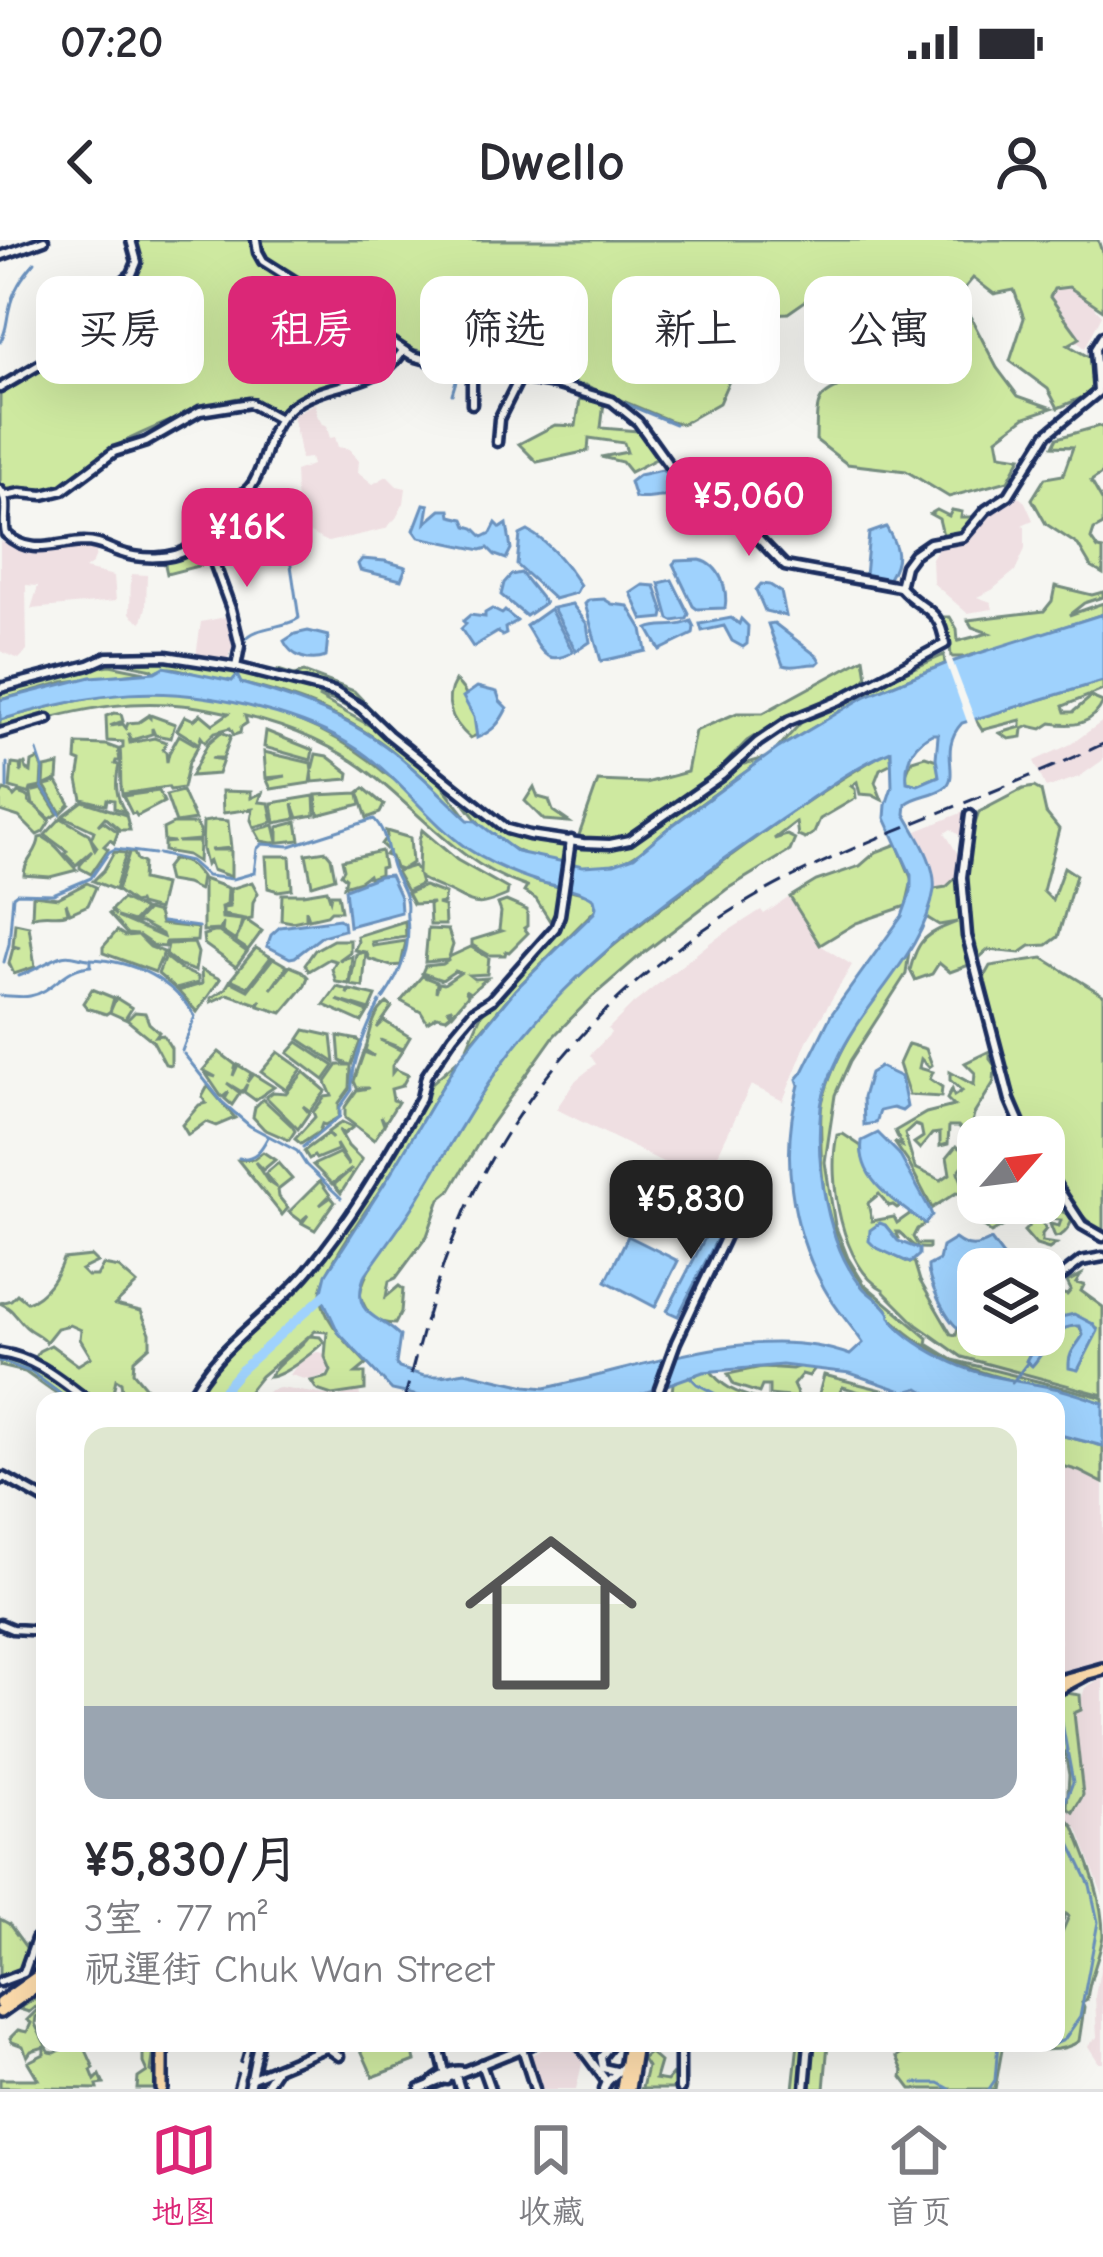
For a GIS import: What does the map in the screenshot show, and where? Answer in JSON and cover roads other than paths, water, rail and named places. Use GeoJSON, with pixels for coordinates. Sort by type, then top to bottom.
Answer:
{"type":"FeatureCollection","features":[{"type":"Feature","properties":{"kind":"main road"},"geometry":{"type":"LineString","coordinates":[[1065,1682],[1102,1669]]}},
{"type":"Feature","properties":{"kind":"main road"},"geometry":{"type":"LineString","coordinates":[[4,2000],[36,1981]]}},
{"type":"Feature","properties":{"kind":"main road"},"geometry":{"type":"LineString","coordinates":[[0,2012],[36,1983]]}},
{"type":"Feature","properties":{"kind":"main road"},"geometry":{"type":"LineString","coordinates":[[162,2052],[162,2089]]}},
{"type":"Feature","properties":{"kind":"main road"},"geometry":{"type":"LineString","coordinates":[[626,2089],[630,2052]]}},
{"type":"Feature","properties":{"kind":"main road"},"geometry":{"type":"LineString","coordinates":[[626,2089],[631,2052]]}},
{"type":"Feature","properties":{"kind":"street"},"geometry":{"type":"LineString","coordinates":[[0,256],[44,240]]}},
{"type":"Feature","properties":{"kind":"street"},"geometry":{"type":"LineString","coordinates":[[0,388],[61,352],[93,308],[132,274],[137,262],[131,240]]}},
{"type":"Feature","properties":{"kind":"street"},"geometry":{"type":"LineString","coordinates":[[256,240],[263,261],[403,351],[420,357]]}},
{"type":"Feature","properties":{"kind":"street"},"geometry":{"type":"LineString","coordinates":[[900,587],[914,554],[930,543],[963,537],[986,510],[1009,495],[1047,434],[1098,392],[1095,349],[1103,336]]}},
{"type":"Feature","properties":{"kind":"street"},"geometry":{"type":"LineString","coordinates":[[279,419],[250,403],[201,411],[146,442],[117,450],[62,490],[40,495],[3,493],[6,534],[34,548],[92,542],[151,557],[184,551],[210,516],[252,486],[268,437],[290,408],[376,374],[403,351]]}},
{"type":"Feature","properties":{"kind":"street"},"geometry":{"type":"LineString","coordinates":[[472,384],[472,404]]}},
{"type":"Feature","properties":{"kind":"street"},"geometry":{"type":"LineString","coordinates":[[496,442],[499,419],[516,384]]}},
{"type":"Feature","properties":{"kind":"street"},"geometry":{"type":"LineString","coordinates":[[0,688],[107,657],[181,657],[290,680],[335,692],[360,707],[498,824],[570,843],[610,844],[638,836],[789,721],[838,701],[945,644],[937,617],[900,587],[785,566],[760,539],[684,481],[623,408],[555,384]]}},
{"type":"Feature","properties":{"kind":"street"},"geometry":{"type":"LineString","coordinates":[[197,539],[208,547],[231,609],[240,646],[236,667]]}},
{"type":"Feature","properties":{"kind":"street"},"geometry":{"type":"LineString","coordinates":[[0,733],[48,718]]}},
{"type":"Feature","properties":{"kind":"street"},"geometry":{"type":"LineString","coordinates":[[970,815],[962,886],[965,927],[1017,1116]]}},
{"type":"Feature","properties":{"kind":"street"},"geometry":{"type":"LineString","coordinates":[[193,1392],[205,1372],[291,1290],[349,1218],[453,1036],[550,935],[560,915],[570,843]]}},
{"type":"Feature","properties":{"kind":"street"},"geometry":{"type":"LineString","coordinates":[[658,1392],[676,1342],[735,1217],[733,1194],[719,1176]]}},
{"type":"Feature","properties":{"kind":"street"},"geometry":{"type":"LineString","coordinates":[[1065,1199],[1082,1225],[1103,1237]]}},
{"type":"Feature","properties":{"kind":"street"},"geometry":{"type":"LineString","coordinates":[[1065,1273],[1081,1261],[1103,1257]]}},
{"type":"Feature","properties":{"kind":"street"},"geometry":{"type":"LineString","coordinates":[[0,1353],[36,1364],[75,1392]]}},
{"type":"Feature","properties":{"kind":"street"},"geometry":{"type":"LineString","coordinates":[[0,1480],[4,1477],[36,1495]]}},
{"type":"Feature","properties":{"kind":"street"},"geometry":{"type":"LineString","coordinates":[[0,1624],[36,1630]]}},
{"type":"Feature","properties":{"kind":"street"},"geometry":{"type":"LineString","coordinates":[[4,2000],[1,1982],[24,1973],[36,1940]]}},
{"type":"Feature","properties":{"kind":"street"},"geometry":{"type":"LineString","coordinates":[[250,2084],[256,2052]]}},
{"type":"Feature","properties":{"kind":"street"},"geometry":{"type":"LineString","coordinates":[[250,2084],[315,2052]]}},
{"type":"Feature","properties":{"kind":"street"},"geometry":{"type":"LineString","coordinates":[[334,2052],[339,2056]]}},
{"type":"Feature","properties":{"kind":"street"},"geometry":{"type":"LineString","coordinates":[[441,2052],[460,2089]]}},
{"type":"Feature","properties":{"kind":"street"},"geometry":{"type":"LineString","coordinates":[[420,2089],[512,2052]]}},
{"type":"Feature","properties":{"kind":"street"},"geometry":{"type":"LineString","coordinates":[[523,2052],[535,2089]]}},
{"type":"Feature","properties":{"kind":"street"},"geometry":{"type":"LineString","coordinates":[[586,2052],[606,2085],[627,2062]]}},
{"type":"Feature","properties":{"kind":"street"},"geometry":{"type":"LineString","coordinates":[[605,2052],[603,2068],[617,2071]]}},
{"type":"Feature","properties":{"kind":"street"},"geometry":{"type":"LineString","coordinates":[[680,2052],[680,2089]]}},
{"type":"Feature","properties":{"kind":"street"},"geometry":{"type":"LineString","coordinates":[[806,2089],[808,2052]]}},
{"type":"Feature","properties":{"kind":"street"},"geometry":{"type":"LineString","coordinates":[[589,2056],[601,2057]]}},
{"type":"Feature","properties":{"kind":"street"},"geometry":{"type":"LineString","coordinates":[[481,2064],[490,2089]]}},
{"type":"Feature","properties":{"kind":"street"},"geometry":{"type":"LineString","coordinates":[[263,2089],[277,2068]]}},
{"type":"Feature","properties":{"kind":"water"},"geometry":{"type":"Polygon","coordinates":[[[662,470],[689,492],[679,499],[635,498],[630,482],[662,470]]]}},
{"type":"Feature","properties":{"kind":"water"},"geometry":{"type":"Polygon","coordinates":[[[424,504],[429,505],[426,523],[441,510],[450,510],[451,516],[464,519],[483,537],[496,523],[501,528],[507,524],[511,549],[506,559],[488,548],[419,537],[414,530],[424,504]]]}},
{"type":"Feature","properties":{"kind":"water"},"geometry":{"type":"Polygon","coordinates":[[[886,527],[897,554],[892,573],[888,580],[865,576],[869,533],[886,527]]]}},
{"type":"Feature","properties":{"kind":"water"},"geometry":{"type":"Polygon","coordinates":[[[528,531],[569,570],[580,585],[576,593],[554,599],[517,565],[520,535],[528,531]]]}},
{"type":"Feature","properties":{"kind":"water"},"geometry":{"type":"Polygon","coordinates":[[[362,559],[406,567],[401,580],[360,570],[362,559]]]}},
{"type":"Feature","properties":{"kind":"water"},"geometry":{"type":"Polygon","coordinates":[[[700,560],[722,579],[725,608],[693,606],[673,564],[700,560]]]}},
{"type":"Feature","properties":{"kind":"water"},"geometry":{"type":"Polygon","coordinates":[[[521,573],[545,603],[526,616],[501,595],[511,575],[521,573]]]}},
{"type":"Feature","properties":{"kind":"water"},"geometry":{"type":"Polygon","coordinates":[[[672,580],[689,614],[687,619],[669,619],[659,583],[672,580]]]}},
{"type":"Feature","properties":{"kind":"water"},"geometry":{"type":"Polygon","coordinates":[[[761,584],[781,592],[786,616],[765,611],[756,590],[761,584]]]}},
{"type":"Feature","properties":{"kind":"water"},"geometry":{"type":"Polygon","coordinates":[[[643,585],[655,586],[663,618],[643,620],[631,593],[643,585]]]}},
{"type":"Feature","properties":{"kind":"water"},"geometry":{"type":"Polygon","coordinates":[[[604,599],[628,606],[642,629],[646,651],[601,661],[585,604],[604,599]]]}},
{"type":"Feature","properties":{"kind":"water"},"geometry":{"type":"Polygon","coordinates":[[[572,604],[587,624],[590,642],[576,651],[553,608],[572,604]]]}},
{"type":"Feature","properties":{"kind":"water"},"geometry":{"type":"Polygon","coordinates":[[[492,609],[505,611],[517,621],[505,628],[506,634],[498,632],[473,647],[461,629],[466,624],[463,621],[470,615],[485,617],[492,609]]]}},
{"type":"Feature","properties":{"kind":"water"},"geometry":{"type":"Polygon","coordinates":[[[550,609],[573,652],[556,658],[544,654],[526,626],[550,609]]]}},
{"type":"Feature","properties":{"kind":"water"},"geometry":{"type":"Polygon","coordinates":[[[1103,614],[1103,681],[962,723],[951,743],[949,783],[906,804],[905,814],[934,880],[928,913],[906,957],[847,1041],[825,1090],[820,1129],[826,1203],[840,1251],[893,1322],[929,1350],[966,1368],[1059,1389],[1103,1403],[1103,1446],[1065,1436],[1065,1392],[925,1392],[919,1388],[905,1392],[850,1373],[782,1365],[703,1372],[647,1392],[392,1390],[338,1332],[321,1295],[326,1274],[458,1060],[515,990],[594,913],[594,899],[523,876],[476,854],[360,751],[286,716],[225,701],[160,693],[98,697],[0,720],[0,700],[91,677],[155,672],[164,667],[232,681],[237,675],[241,683],[321,710],[366,733],[407,763],[468,820],[517,852],[583,866],[634,857],[777,749],[866,696],[945,664],[1103,614]],[[938,734],[919,743],[911,754],[907,782],[918,785],[939,776],[938,734]],[[891,751],[836,781],[613,945],[525,1034],[364,1277],[364,1308],[400,1336],[399,1368],[424,1376],[465,1372],[545,1388],[737,1345],[814,1346],[850,1355],[863,1343],[824,1288],[803,1240],[792,1189],[790,1136],[797,1079],[831,1015],[902,916],[911,891],[911,875],[885,818],[892,787],[891,751]]]}},
{"type":"Feature","properties":{"kind":"water"},"geometry":{"type":"Polygon","coordinates":[[[731,618],[748,626],[743,647],[732,641],[724,626],[702,631],[700,624],[731,618]]]}},
{"type":"Feature","properties":{"kind":"water"},"geometry":{"type":"Polygon","coordinates":[[[691,621],[693,634],[660,650],[648,629],[680,625],[691,621]]]}},
{"type":"Feature","properties":{"kind":"water"},"geometry":{"type":"Polygon","coordinates":[[[774,623],[820,661],[783,665],[768,624],[774,623]]]}},
{"type":"Feature","properties":{"kind":"water"},"geometry":{"type":"Polygon","coordinates":[[[308,631],[328,636],[326,657],[302,657],[284,641],[308,631]]]}},
{"type":"Feature","properties":{"kind":"water"},"geometry":{"type":"Polygon","coordinates":[[[477,687],[497,692],[507,708],[495,726],[477,738],[474,717],[463,697],[477,687]]]}},
{"type":"Feature","properties":{"kind":"water"},"geometry":{"type":"Polygon","coordinates":[[[390,875],[401,912],[349,926],[345,889],[390,875]]]}},
{"type":"Feature","properties":{"kind":"water"},"geometry":{"type":"Polygon","coordinates":[[[339,919],[344,930],[322,936],[295,957],[267,946],[280,927],[339,919]]]}},
{"type":"Feature","properties":{"kind":"water"},"geometry":{"type":"Polygon","coordinates":[[[880,1067],[901,1077],[907,1107],[880,1111],[876,1123],[864,1125],[863,1097],[870,1073],[880,1067]]]}},
{"type":"Feature","properties":{"kind":"water"},"geometry":{"type":"Polygon","coordinates":[[[878,1133],[899,1154],[929,1208],[932,1215],[925,1224],[881,1190],[866,1168],[862,1141],[878,1133]]]}},
{"type":"Feature","properties":{"kind":"water"},"geometry":{"type":"Polygon","coordinates":[[[880,1223],[898,1241],[919,1249],[919,1255],[910,1263],[875,1247],[869,1241],[870,1230],[880,1223]]]}},
{"type":"Feature","properties":{"kind":"water"},"geometry":{"type":"Polygon","coordinates":[[[710,1228],[720,1233],[678,1316],[667,1311],[710,1228]]]}},
{"type":"Feature","properties":{"kind":"water"},"geometry":{"type":"Polygon","coordinates":[[[628,1236],[678,1261],[655,1307],[606,1281],[628,1236]]]}},
{"type":"Feature","properties":{"kind":"water"},"geometry":{"type":"Polygon","coordinates":[[[955,1239],[973,1246],[991,1240],[997,1248],[957,1248],[957,1327],[929,1272],[928,1266],[939,1260],[942,1247],[955,1239]]]}},
{"type":"Feature","properties":{"kind":"water"},"geometry":{"type":"Polygon","coordinates":[[[1074,1314],[1098,1331],[1078,1370],[1069,1368],[1069,1362],[1083,1335],[1080,1326],[1065,1328],[1065,1316],[1074,1314]]]}},
{"type":"Feature","properties":{"kind":"waterway"},"geometry":{"type":"LineString","coordinates":[[0,342],[16,290],[35,262]]}},
{"type":"Feature","properties":{"kind":"waterway"},"geometry":{"type":"LineString","coordinates":[[452,394],[455,384]]}},
{"type":"Feature","properties":{"kind":"waterway"},"geometry":{"type":"LineString","coordinates":[[571,384],[605,396]]}},
{"type":"Feature","properties":{"kind":"waterway"},"geometry":{"type":"LineString","coordinates":[[614,399],[675,424]]}},
{"type":"Feature","properties":{"kind":"waterway"},"geometry":{"type":"LineString","coordinates":[[244,641],[255,632],[299,618],[286,555]]}},
{"type":"Feature","properties":{"kind":"waterway"},"geometry":{"type":"LineString","coordinates":[[37,751],[42,787],[60,814]]}},
{"type":"Feature","properties":{"kind":"waterway"},"geometry":{"type":"LineString","coordinates":[[7,763],[7,788]]}},
{"type":"Feature","properties":{"kind":"waterway"},"geometry":{"type":"LineString","coordinates":[[158,854],[190,861],[207,876],[233,879],[254,873],[262,844],[290,846],[374,819],[407,904],[406,950],[383,999]]}},
{"type":"Feature","properties":{"kind":"waterway"},"geometry":{"type":"LineString","coordinates":[[4,962],[17,893],[53,894],[91,878],[115,849],[154,854]]}},
{"type":"Feature","properties":{"kind":"waterway"},"geometry":{"type":"LineString","coordinates":[[162,922],[198,927]]}},
{"type":"Feature","properties":{"kind":"waterway"},"geometry":{"type":"LineString","coordinates":[[19,976],[69,955],[121,963],[149,974],[174,991],[195,1016],[182,1051]]}},
{"type":"Feature","properties":{"kind":"waterway"},"geometry":{"type":"LineString","coordinates":[[0,996],[38,994],[73,971],[91,966],[91,960]]}},
{"type":"Feature","properties":{"kind":"waterway"},"geometry":{"type":"LineString","coordinates":[[303,1147],[340,1116],[340,1107],[352,1090],[361,1045],[380,1002]]}},
{"type":"Feature","properties":{"kind":"waterway"},"geometry":{"type":"LineString","coordinates":[[184,1054],[222,1102],[250,1126],[297,1151],[341,1198]]}},
{"type":"Feature","properties":{"kind":"waterway"},"geometry":{"type":"LineString","coordinates":[[239,1158],[257,1153],[268,1137]]}},
{"type":"Feature","properties":{"kind":"waterway"},"geometry":{"type":"LineString","coordinates":[[222,1392],[331,1289]]}},
{"type":"Feature","properties":{"kind":"waterway"},"geometry":{"type":"LineString","coordinates":[[0,1361],[31,1372],[58,1392]]}},
{"type":"Feature","properties":{"kind":"waterway"},"geometry":{"type":"LineString","coordinates":[[1012,1383],[1028,1362]]}},
{"type":"Feature","properties":{"kind":"waterway"},"geometry":{"type":"LineString","coordinates":[[689,1376],[712,1392]]}},
{"type":"Feature","properties":{"kind":"waterway"},"geometry":{"type":"LineString","coordinates":[[1065,1739],[1073,1782],[1065,1803]]}},
{"type":"Feature","properties":{"kind":"waterway"},"geometry":{"type":"LineString","coordinates":[[1065,1833],[1090,1885],[1098,1922],[1080,2017],[1065,2039]]}},
{"type":"Feature","properties":{"kind":"waterway"},"geometry":{"type":"LineString","coordinates":[[989,2089],[995,2080],[997,2052]]}},
{"type":"Feature","properties":{"kind":"waterway"},"geometry":{"type":"LineString","coordinates":[[914,2083],[939,2083],[950,2089]]}},
{"type":"Feature","properties":{"kind":"railway"},"geometry":{"type":"LineString","coordinates":[[406,1392],[444,1263],[488,1164],[557,1064],[642,977],[689,940],[792,877],[1103,744]]}},
{"type":"Feature","properties":{"kind":"railway"},"geometry":{"type":"LineString","coordinates":[[233,2089],[243,2052]]}}]}
